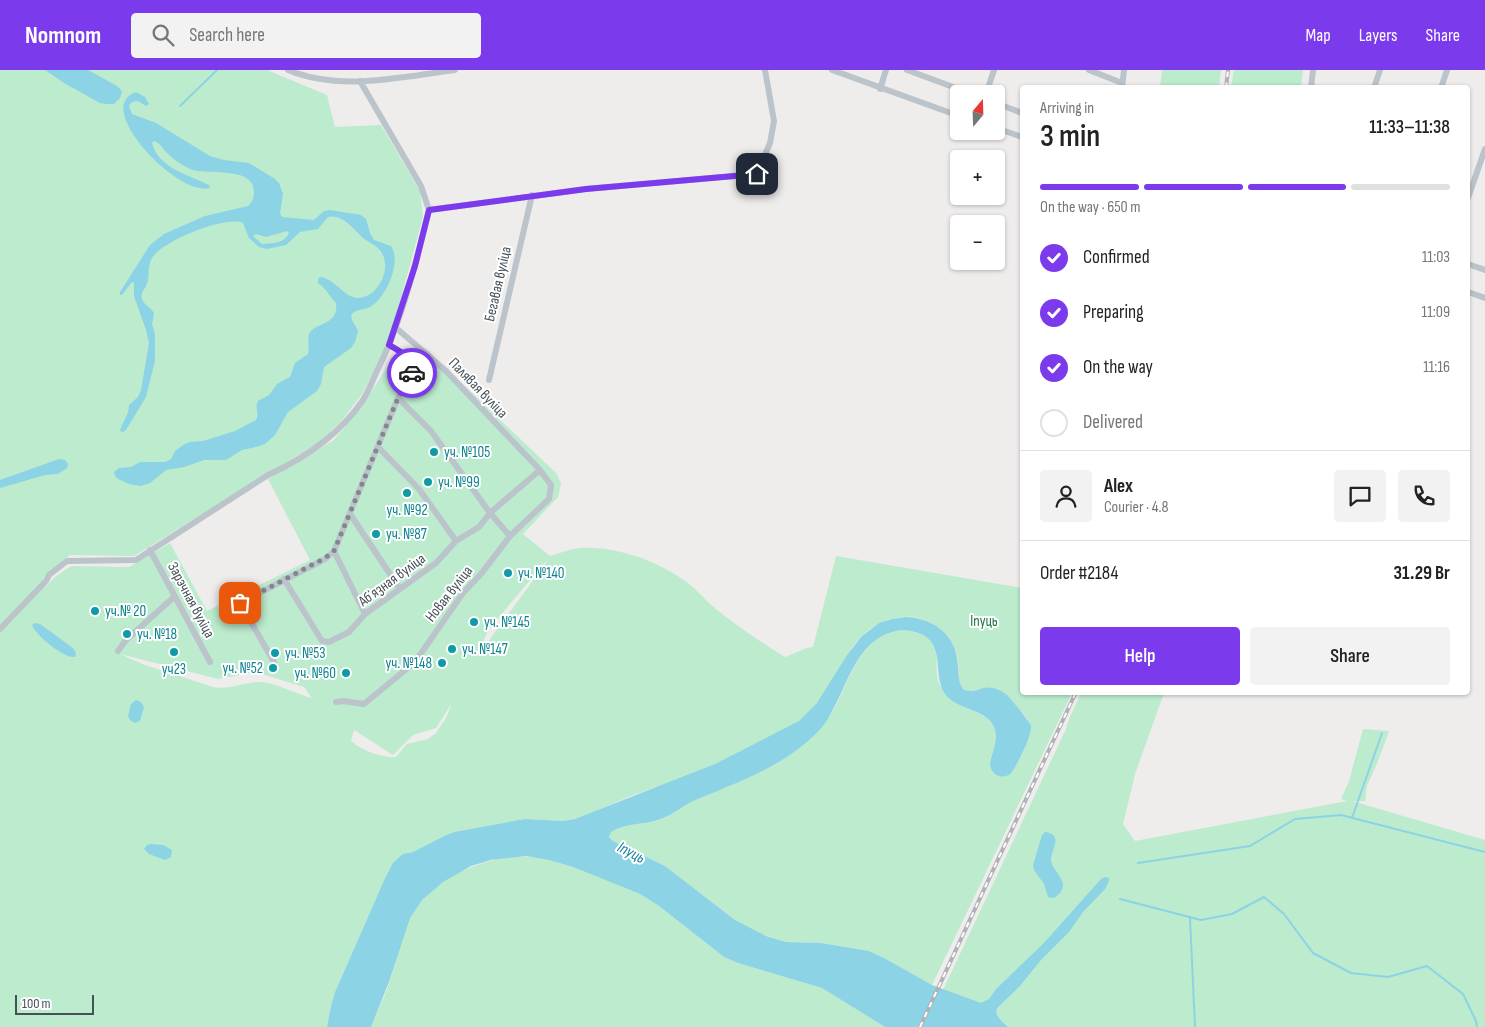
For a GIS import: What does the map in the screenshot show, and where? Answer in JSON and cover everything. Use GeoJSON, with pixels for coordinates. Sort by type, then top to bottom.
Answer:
{"type":"FeatureCollection","features":[{"type":"Feature","properties":{"kind":"street"},"geometry":{"type":"LineString","coordinates":[[288,70],[333,82],[360,81],[455,70]]}},
{"type":"Feature","properties":{"kind":"street"},"geometry":{"type":"LineString","coordinates":[[429,210],[532,195],[757,174],[770,143],[774,121],[765,70]]}},
{"type":"Feature","properties":{"kind":"street"},"geometry":{"type":"LineString","coordinates":[[832,70],[950,113]]}},
{"type":"Feature","properties":{"kind":"street"},"geometry":{"type":"LineString","coordinates":[[880,89],[886,70]]}},
{"type":"Feature","properties":{"kind":"street"},"geometry":{"type":"LineString","coordinates":[[907,70],[950,86]]}},
{"type":"Feature","properties":{"kind":"street"},"geometry":{"type":"LineString","coordinates":[[989,85],[994,70]]}},
{"type":"Feature","properties":{"kind":"street"},"geometry":{"type":"LineString","coordinates":[[1089,70],[1122,85],[1124,70]]}},
{"type":"Feature","properties":{"kind":"street"},"geometry":{"type":"LineString","coordinates":[[1311,85],[1313,70]]}},
{"type":"Feature","properties":{"kind":"street"},"geometry":{"type":"LineString","coordinates":[[1375,85],[1380,70]]}},
{"type":"Feature","properties":{"kind":"street"},"geometry":{"type":"LineString","coordinates":[[1441,85],[1447,70]]}},
{"type":"Feature","properties":{"kind":"street"},"geometry":{"type":"LineString","coordinates":[[0,630],[46,581],[49,575],[68,561],[136,560],[268,476],[316,449],[344,423],[363,400],[396,327],[415,266],[429,210],[421,186],[360,81]]}},
{"type":"Feature","properties":{"kind":"street"},"geometry":{"type":"LineString","coordinates":[[1005,106],[1020,112]]}},
{"type":"Feature","properties":{"kind":"street"},"geometry":{"type":"LineString","coordinates":[[1005,131],[1020,136]]}},
{"type":"Feature","properties":{"kind":"street"},"geometry":{"type":"LineString","coordinates":[[1470,192],[1485,149]]}},
{"type":"Feature","properties":{"kind":"street","name":"Бегавая вуліца"},"geometry":{"type":"LineString","coordinates":[[489,380],[532,195]]}},
{"type":"Feature","properties":{"kind":"street"},"geometry":{"type":"LineString","coordinates":[[1470,265],[1485,270]]}},
{"type":"Feature","properties":{"kind":"street"},"geometry":{"type":"LineString","coordinates":[[1470,293],[1485,298]]}},
{"type":"Feature","properties":{"kind":"street","name":"Палявая вуліца"},"geometry":{"type":"LineString","coordinates":[[396,327],[446,371],[540,470]]}},
{"type":"Feature","properties":{"kind":"street"},"geometry":{"type":"LineString","coordinates":[[274,662],[240,603],[325,558],[334,551],[398,398],[413,372],[412,363],[406,355],[389,345]]}},
{"type":"Feature","properties":{"kind":"street"},"geometry":{"type":"LineString","coordinates":[[398,398],[430,431],[490,513],[510,536]]}},
{"type":"Feature","properties":{"kind":"street"},"geometry":{"type":"LineString","coordinates":[[378,447],[419,489],[456,542]]}},
{"type":"Feature","properties":{"kind":"street","name":"Абʼязная вуліца"},"geometry":{"type":"LineString","coordinates":[[284,579],[322,641],[329,642],[338,639],[349,632],[365,614],[436,563],[456,542],[479,526],[490,513],[540,470]]}},
{"type":"Feature","properties":{"kind":"street","name":"Новая вуліца"},"geometry":{"type":"LineString","coordinates":[[336,702],[364,704],[406,671],[414,662],[463,593],[481,574],[510,536],[549,499],[551,485],[540,470]]}},
{"type":"Feature","properties":{"kind":"street"},"geometry":{"type":"LineString","coordinates":[[350,514],[400,588]]}},
{"type":"Feature","properties":{"kind":"street","name":"Зарэчная вуліца"},"geometry":{"type":"LineString","coordinates":[[150,550],[210,662]]}},
{"type":"Feature","properties":{"kind":"street"},"geometry":{"type":"LineString","coordinates":[[334,551],[365,614]]}},
{"type":"Feature","properties":{"kind":"street"},"geometry":{"type":"LineString","coordinates":[[118,651],[126,640],[174,597]]}},
{"type":"Feature","properties":{"kind":"green space","name":"Іпуць"},"geometry":{"type":"Polygon","coordinates":[[[0,70],[267,70],[327,95],[335,127],[381,125],[420,191],[423,217],[395,320],[381,357],[362,394],[343,419],[321,441],[134,556],[70,555],[43,578],[45,587],[71,566],[129,567],[170,543],[207,611],[310,560],[268,479],[334,440],[360,409],[393,358],[408,366],[425,348],[557,474],[561,484],[558,497],[523,534],[550,556],[580,548],[594,548],[623,552],[664,568],[688,583],[724,616],[785,657],[813,647],[836,556],[1020,588],[1020,695],[1071,695],[932,985],[869,951],[821,943],[786,942],[758,933],[735,920],[665,866],[613,841],[609,837],[611,832],[616,829],[667,817],[691,802],[769,768],[798,749],[818,731],[829,717],[856,664],[870,644],[880,637],[895,631],[914,632],[929,639],[934,644],[936,651],[937,673],[941,687],[958,704],[984,716],[993,724],[996,738],[990,764],[1022,755],[1030,733],[1028,720],[1005,694],[979,689],[971,692],[963,689],[959,679],[956,652],[950,639],[939,628],[926,620],[908,617],[880,623],[866,632],[845,659],[818,703],[802,720],[710,767],[575,819],[563,821],[525,819],[454,832],[413,852],[407,853],[388,871],[335,992],[327,1027],[0,1027],[0,70]],[[547,560],[488,630],[477,657],[547,560]],[[120,654],[142,664],[213,687],[219,688],[260,682],[273,684],[312,698],[304,687],[255,672],[218,679],[120,654]],[[452,703],[436,728],[413,735],[393,755],[354,730],[351,740],[359,747],[372,753],[396,757],[407,744],[428,739],[436,733],[446,718],[452,703]]]}},
{"type":"Feature","properties":{"kind":"green space"},"geometry":{"type":"Polygon","coordinates":[[[1162,70],[1221,70],[1219,85],[1160,85],[1162,70]]]}},
{"type":"Feature","properties":{"kind":"green space"},"geometry":{"type":"Polygon","coordinates":[[[1234,70],[1303,70],[1301,85],[1231,85],[1234,70]]]}},
{"type":"Feature","properties":{"kind":"green space"},"geometry":{"type":"Polygon","coordinates":[[[1080,695],[1163,695],[1135,774],[1123,824],[1135,841],[1347,801],[1341,799],[1349,781],[1363,729],[1389,731],[1367,786],[1365,801],[1352,801],[1485,840],[1485,1027],[1008,1027],[986,1009],[970,1000],[943,990],[1080,695]]]}},
{"type":"Feature","properties":{"kind":"green space"},"geometry":{"type":"Polygon","coordinates":[[[514,856],[537,857],[573,867],[640,894],[659,906],[724,957],[822,988],[885,1027],[371,1027],[388,987],[405,928],[422,900],[432,889],[457,873],[485,862],[514,856]]]}},
{"type":"Feature","properties":{"kind":"water"},"geometry":{"type":"Polygon","coordinates":[[[45,70],[88,70],[117,86],[122,91],[120,98],[114,104],[100,103],[45,70]]]}},
{"type":"Feature","properties":{"kind":"water"},"geometry":{"type":"Polygon","coordinates":[[[136,92],[145,97],[149,104],[146,106],[138,101],[132,102],[129,106],[132,114],[156,123],[210,156],[249,163],[275,179],[279,183],[283,194],[280,213],[282,217],[314,220],[324,211],[330,210],[361,215],[366,219],[374,240],[391,246],[395,261],[391,279],[382,296],[370,307],[352,314],[351,316],[358,331],[351,348],[324,367],[321,384],[317,391],[288,412],[275,435],[265,444],[242,450],[226,460],[204,460],[184,467],[166,470],[150,483],[140,486],[118,479],[114,472],[119,468],[131,467],[140,462],[165,462],[171,459],[175,451],[183,445],[235,431],[256,420],[258,401],[269,395],[277,384],[290,377],[295,363],[308,354],[309,334],[316,327],[326,323],[334,316],[336,303],[318,283],[320,277],[327,279],[351,296],[365,297],[378,287],[385,271],[385,265],[379,249],[343,220],[333,217],[328,217],[318,229],[300,232],[286,245],[267,249],[259,247],[249,238],[243,223],[235,222],[209,226],[168,244],[152,258],[148,281],[142,295],[143,301],[154,313],[152,324],[155,334],[155,361],[146,397],[126,430],[120,431],[129,405],[138,397],[141,390],[149,343],[134,296],[134,282],[131,283],[122,295],[120,295],[120,292],[150,245],[164,234],[205,216],[248,206],[254,196],[252,184],[246,178],[228,173],[190,169],[173,158],[154,141],[152,143],[155,152],[167,165],[209,185],[210,188],[196,187],[179,179],[161,166],[131,132],[124,115],[125,101],[136,92]],[[287,231],[266,237],[256,234],[253,236],[262,244],[281,241],[289,233],[287,231]]]}},
{"type":"Feature","properties":{"kind":"water"},"geometry":{"type":"Polygon","coordinates":[[[59,459],[65,460],[68,464],[67,468],[58,474],[45,475],[0,488],[0,480],[59,459]]]}},
{"type":"Feature","properties":{"kind":"water","name":"Іпуць"},"geometry":{"type":"Polygon","coordinates":[[[906,617],[932,623],[946,634],[955,649],[959,678],[963,689],[974,691],[989,687],[995,688],[1009,697],[1030,724],[1031,730],[1023,752],[1009,775],[996,775],[991,768],[990,764],[996,738],[995,728],[990,721],[984,716],[959,705],[945,694],[939,678],[936,653],[929,639],[921,634],[899,630],[880,637],[870,645],[854,667],[826,722],[815,735],[781,761],[737,783],[691,802],[658,820],[616,829],[611,832],[609,837],[613,841],[665,866],[735,920],[766,936],[786,942],[821,943],[869,951],[932,985],[981,1003],[989,999],[996,989],[1043,944],[1101,879],[1109,878],[1105,889],[1083,912],[1069,932],[1041,960],[1019,987],[997,1008],[998,1016],[1008,1027],[885,1027],[822,988],[724,957],[659,906],[640,894],[573,867],[526,856],[491,860],[471,866],[443,882],[422,900],[410,918],[389,982],[371,1027],[327,1027],[335,992],[386,876],[393,863],[403,854],[413,852],[454,832],[525,819],[563,821],[575,819],[715,764],[799,721],[817,703],[847,655],[862,636],[879,623],[906,617]]]}},
{"type":"Feature","properties":{"kind":"water"},"geometry":{"type":"Polygon","coordinates":[[[35,623],[40,624],[73,648],[76,653],[75,657],[64,654],[44,640],[34,629],[32,625],[35,623]]]}},
{"type":"Feature","properties":{"kind":"water"},"geometry":{"type":"Polygon","coordinates":[[[136,700],[141,702],[144,707],[140,721],[135,723],[128,716],[131,704],[136,700]]]}},
{"type":"Feature","properties":{"kind":"water"},"geometry":{"type":"Polygon","coordinates":[[[1045,832],[1054,836],[1055,844],[1051,861],[1063,883],[1060,893],[1054,898],[1048,897],[1044,884],[1034,870],[1033,865],[1042,835],[1045,832]]]}},
{"type":"Feature","properties":{"kind":"water"},"geometry":{"type":"Polygon","coordinates":[[[147,845],[163,845],[172,850],[171,857],[165,860],[149,854],[144,849],[147,845]]]}},
{"type":"Feature","properties":{"kind":"waterway"},"geometry":{"type":"LineString","coordinates":[[180,106],[217,70]]}},
{"type":"Feature","properties":{"kind":"waterway"},"geometry":{"type":"LineString","coordinates":[[1352,818],[1382,733]]}},
{"type":"Feature","properties":{"kind":"waterway"},"geometry":{"type":"LineString","coordinates":[[1138,863],[1250,846],[1295,819],[1341,815],[1485,852]]}},
{"type":"Feature","properties":{"kind":"waterway"},"geometry":{"type":"LineString","coordinates":[[1120,899],[1201,920],[1232,914],[1264,897],[1284,914],[1313,953],[1351,973],[1388,977],[1427,966],[1463,994],[1477,1027]]}},
{"type":"Feature","properties":{"kind":"waterway"},"geometry":{"type":"LineString","coordinates":[[1190,918],[1195,1027]]}},
{"type":"Feature","properties":{"kind":"railway"},"geometry":{"type":"LineString","coordinates":[[1226,85],[1228,70]]}},
{"type":"Feature","properties":{"kind":"railway"},"geometry":{"type":"LineString","coordinates":[[920,1027],[1075,695]]}},
{"type":"Feature","properties":{"kind":"way so far"},"geometry":{"type":"LineString","coordinates":[[240,603],[325,558],[334,551],[398,398],[412,373]]}},
{"type":"Feature","properties":{"kind":"place","name":"уч. №105"},"geometry":{"type":"Point","coordinates":[434,452]}},
{"type":"Feature","properties":{"kind":"place","name":"уч. №99"},"geometry":{"type":"Point","coordinates":[428,482]}},
{"type":"Feature","properties":{"kind":"place","name":"уч. №92"},"geometry":{"type":"Point","coordinates":[407,493]}},
{"type":"Feature","properties":{"kind":"place","name":"уч. №87"},"geometry":{"type":"Point","coordinates":[376,534]}},
{"type":"Feature","properties":{"kind":"place","name":"уч. №140"},"geometry":{"type":"Point","coordinates":[508,573]}},
{"type":"Feature","properties":{"kind":"place","name":"уч.№ 20"},"geometry":{"type":"Point","coordinates":[95,611]}},
{"type":"Feature","properties":{"kind":"place","name":"уч. №145"},"geometry":{"type":"Point","coordinates":[474,622]}},
{"type":"Feature","properties":{"kind":"place","name":"уч. №18"},"geometry":{"type":"Point","coordinates":[127,634]}},
{"type":"Feature","properties":{"kind":"place","name":"уч. №147"},"geometry":{"type":"Point","coordinates":[452,649]}},
{"type":"Feature","properties":{"kind":"place","name":"уч23"},"geometry":{"type":"Point","coordinates":[174,652]}},
{"type":"Feature","properties":{"kind":"place","name":"уч. №53"},"geometry":{"type":"Point","coordinates":[275,653]}},
{"type":"Feature","properties":{"kind":"place","name":"уч. №148"},"geometry":{"type":"Point","coordinates":[442,663]}},
{"type":"Feature","properties":{"kind":"place","name":"уч. №52"},"geometry":{"type":"Point","coordinates":[273,668]}},
{"type":"Feature","properties":{"kind":"place","name":"уч. №60"},"geometry":{"type":"Point","coordinates":[346,673]}},
{"type":"Feature","properties":{"kind":"route"},"geometry":{"type":"LineString","coordinates":[[412,373],[412,363],[406,355],[389,345],[415,266],[429,210],[586,189],[757,174]]}}]}
